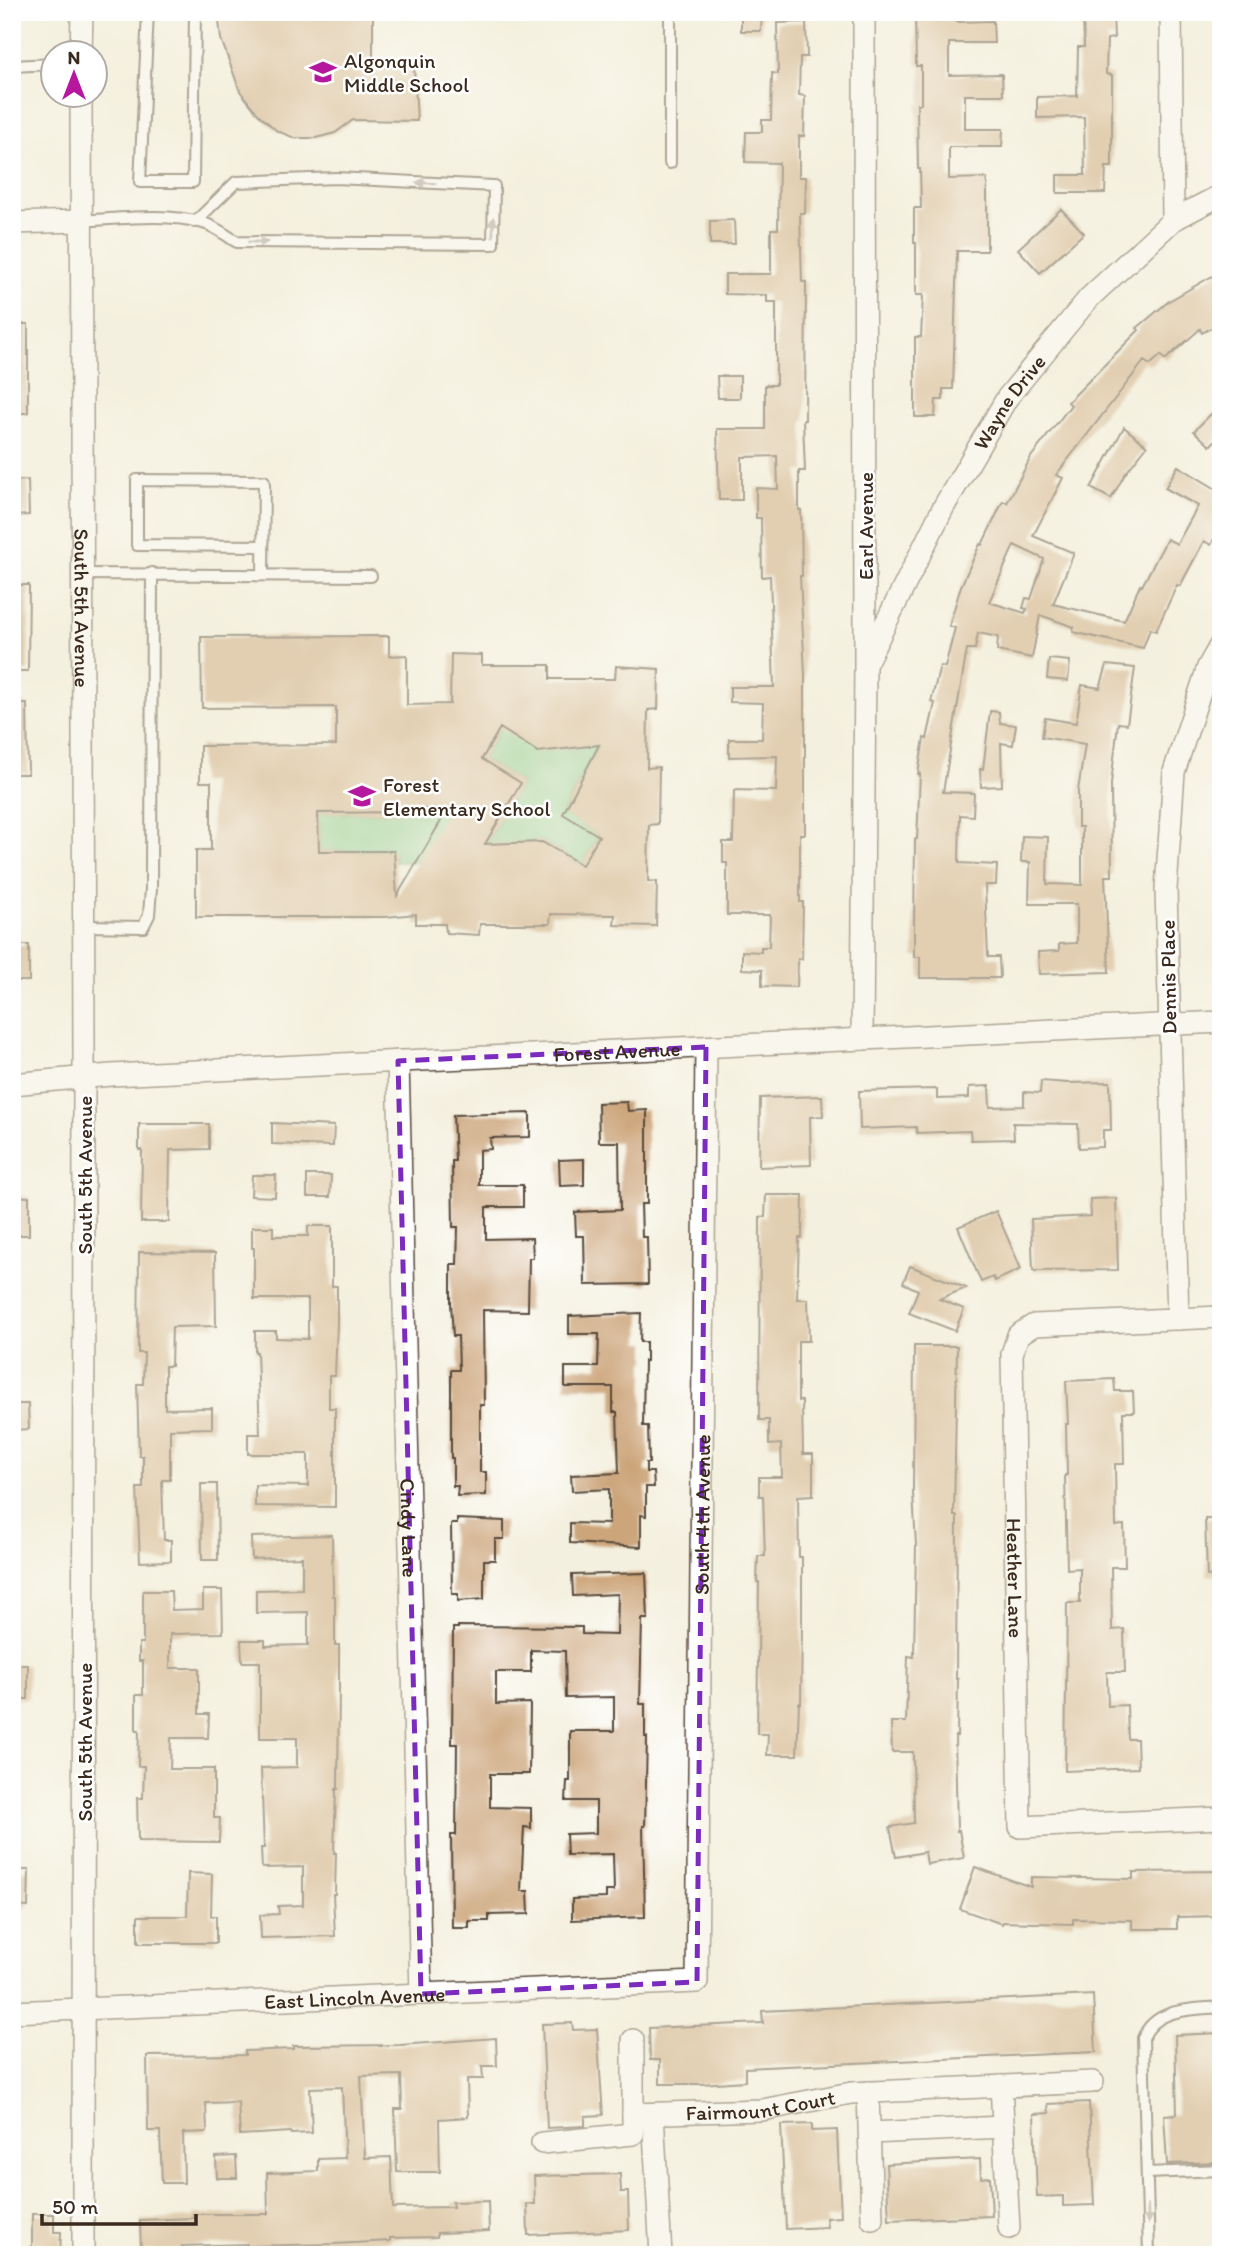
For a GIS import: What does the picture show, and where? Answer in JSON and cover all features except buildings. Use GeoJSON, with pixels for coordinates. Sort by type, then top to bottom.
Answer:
{"type":"FeatureCollection","features":[{"type":"Feature","properties":{"kind":"street"},"geometry":{"type":"LineString","coordinates":[[81,38],[82,12]]}},
{"type":"Feature","properties":{"kind":"street","name":"Earl Avenue"},"geometry":{"type":"LineString","coordinates":[[862,1039],[865,665],[864,12]]}},
{"type":"Feature","properties":{"kind":"street"},"geometry":{"type":"LineString","coordinates":[[1171,12],[1173,219]]}},
{"type":"Feature","properties":{"kind":"street","name":"South 5th Avenue"},"geometry":{"type":"LineString","coordinates":[[81,108],[84,926],[83,2255]]}},
{"type":"Feature","properties":{"kind":"street","name":"Wayne Drive"},"geometry":{"type":"LineString","coordinates":[[865,665],[943,508],[1007,397],[1089,298],[1173,219],[1221,195]]}},
{"type":"Feature","properties":{"kind":"street"},"geometry":{"type":"LineString","coordinates":[[12,223],[80,220]]}},
{"type":"Feature","properties":{"kind":"street","name":"Dennis Place"},"geometry":{"type":"LineString","coordinates":[[1178,1319],[1166,889],[1174,772],[1208,667],[1221,644]]}},
{"type":"Feature","properties":{"kind":"street","name":"Forest Avenue"},"geometry":{"type":"LineString","coordinates":[[12,1084],[84,1076],[1221,1022]]}},
{"type":"Feature","properties":{"kind":"street","name":"South 4th Avenue"},"geometry":{"type":"LineString","coordinates":[[697,1982],[706,1047]]}},
{"type":"Feature","properties":{"kind":"street","name":"Cindy Lane"},"geometry":{"type":"LineString","coordinates":[[398,1061],[421,1994]]}},
{"type":"Feature","properties":{"kind":"street","name":"Heather Lane"},"geometry":{"type":"LineString","coordinates":[[1221,1317],[1034,1325],[1018,1335],[1012,1354],[1020,1827],[1221,1818]]}},
{"type":"Feature","properties":{"kind":"street","name":"East Lincoln Avenue"},"geometry":{"type":"LineString","coordinates":[[12,2012],[697,1982]]}},
{"type":"Feature","properties":{"kind":"street"},"geometry":{"type":"LineString","coordinates":[[633,2040],[661,2255]]}},
{"type":"Feature","properties":{"kind":"street","name":"Fairmount Court"},"geometry":{"type":"LineString","coordinates":[[643,2114],[762,2109],[868,2092],[1093,2082]]}},
{"type":"Feature","properties":{"kind":"street"},"geometry":{"type":"LineString","coordinates":[[1001,2085],[1009,2228]]}},
{"type":"Feature","properties":{"kind":"street"},"geometry":{"type":"LineString","coordinates":[[868,2092],[872,2219]]}},
{"type":"Feature","properties":{"kind":"street"},"geometry":{"type":"LineString","coordinates":[[542,2143],[633,2134],[643,2114]]}},
{"type":"Feature","properties":{"kind":"street"},"geometry":{"type":"LineString","coordinates":[[870,2133],[1004,2127]]}},
{"type":"Feature","properties":{"kind":"lane"},"geometry":{"type":"LineString","coordinates":[[148,12],[140,183],[193,183],[195,12]]}},
{"type":"Feature","properties":{"kind":"lane"},"geometry":{"type":"LineString","coordinates":[[670,12],[670,163]]}},
{"type":"Feature","properties":{"kind":"lane"},"geometry":{"type":"LineString","coordinates":[[12,66],[38,65]]}},
{"type":"Feature","properties":{"kind":"lane"},"geometry":{"type":"LineString","coordinates":[[80,220],[170,218],[195,222],[205,223],[237,242],[493,244],[494,186],[335,178],[236,182],[195,222]]}},
{"type":"Feature","properties":{"kind":"lane"},"geometry":{"type":"LineString","coordinates":[[263,546],[137,545],[137,480],[264,481],[263,576]]}},
{"type":"Feature","properties":{"kind":"lane"},"geometry":{"type":"LineString","coordinates":[[84,926],[143,927],[149,915],[152,573]]}},
{"type":"Feature","properties":{"kind":"lane"},"geometry":{"type":"LineString","coordinates":[[83,574],[371,576]]}},
{"type":"Feature","properties":{"kind":"lane"},"geometry":{"type":"LineString","coordinates":[[1149,2255],[1142,2047],[1146,2030],[1162,2015],[1221,2007]]}},
{"type":"Feature","properties":{"kind":"lane"},"geometry":{"type":"LineString","coordinates":[[1147,2173],[1221,2170]]}},
{"type":"Feature","properties":{"kind":"highlighted area"},"geometry":{"type":"Polygon","coordinates":[[[706,1047],[697,1982],[421,1994],[398,1061],[706,1047]]]}},
{"type":"Feature","properties":{"kind":"green space"},"geometry":{"type":"Polygon","coordinates":[[[500,728],[572,733],[598,747],[563,813],[599,836],[582,865],[542,842],[519,843],[510,861],[484,846],[521,783],[482,759],[500,728]]]}},
{"type":"Feature","properties":{"kind":"green space"},"geometry":{"type":"Polygon","coordinates":[[[406,809],[448,809],[423,862],[395,862],[394,851],[319,851],[318,813],[404,812],[406,809]]]}},
{"type":"Feature","properties":{"kind":"place","name":"Algonquin Middle School"},"geometry":{"type":"Point","coordinates":[323,72]}},
{"type":"Feature","properties":{"kind":"place","name":"Forest Elementary School"},"geometry":{"type":"Point","coordinates":[362,796]}}]}
